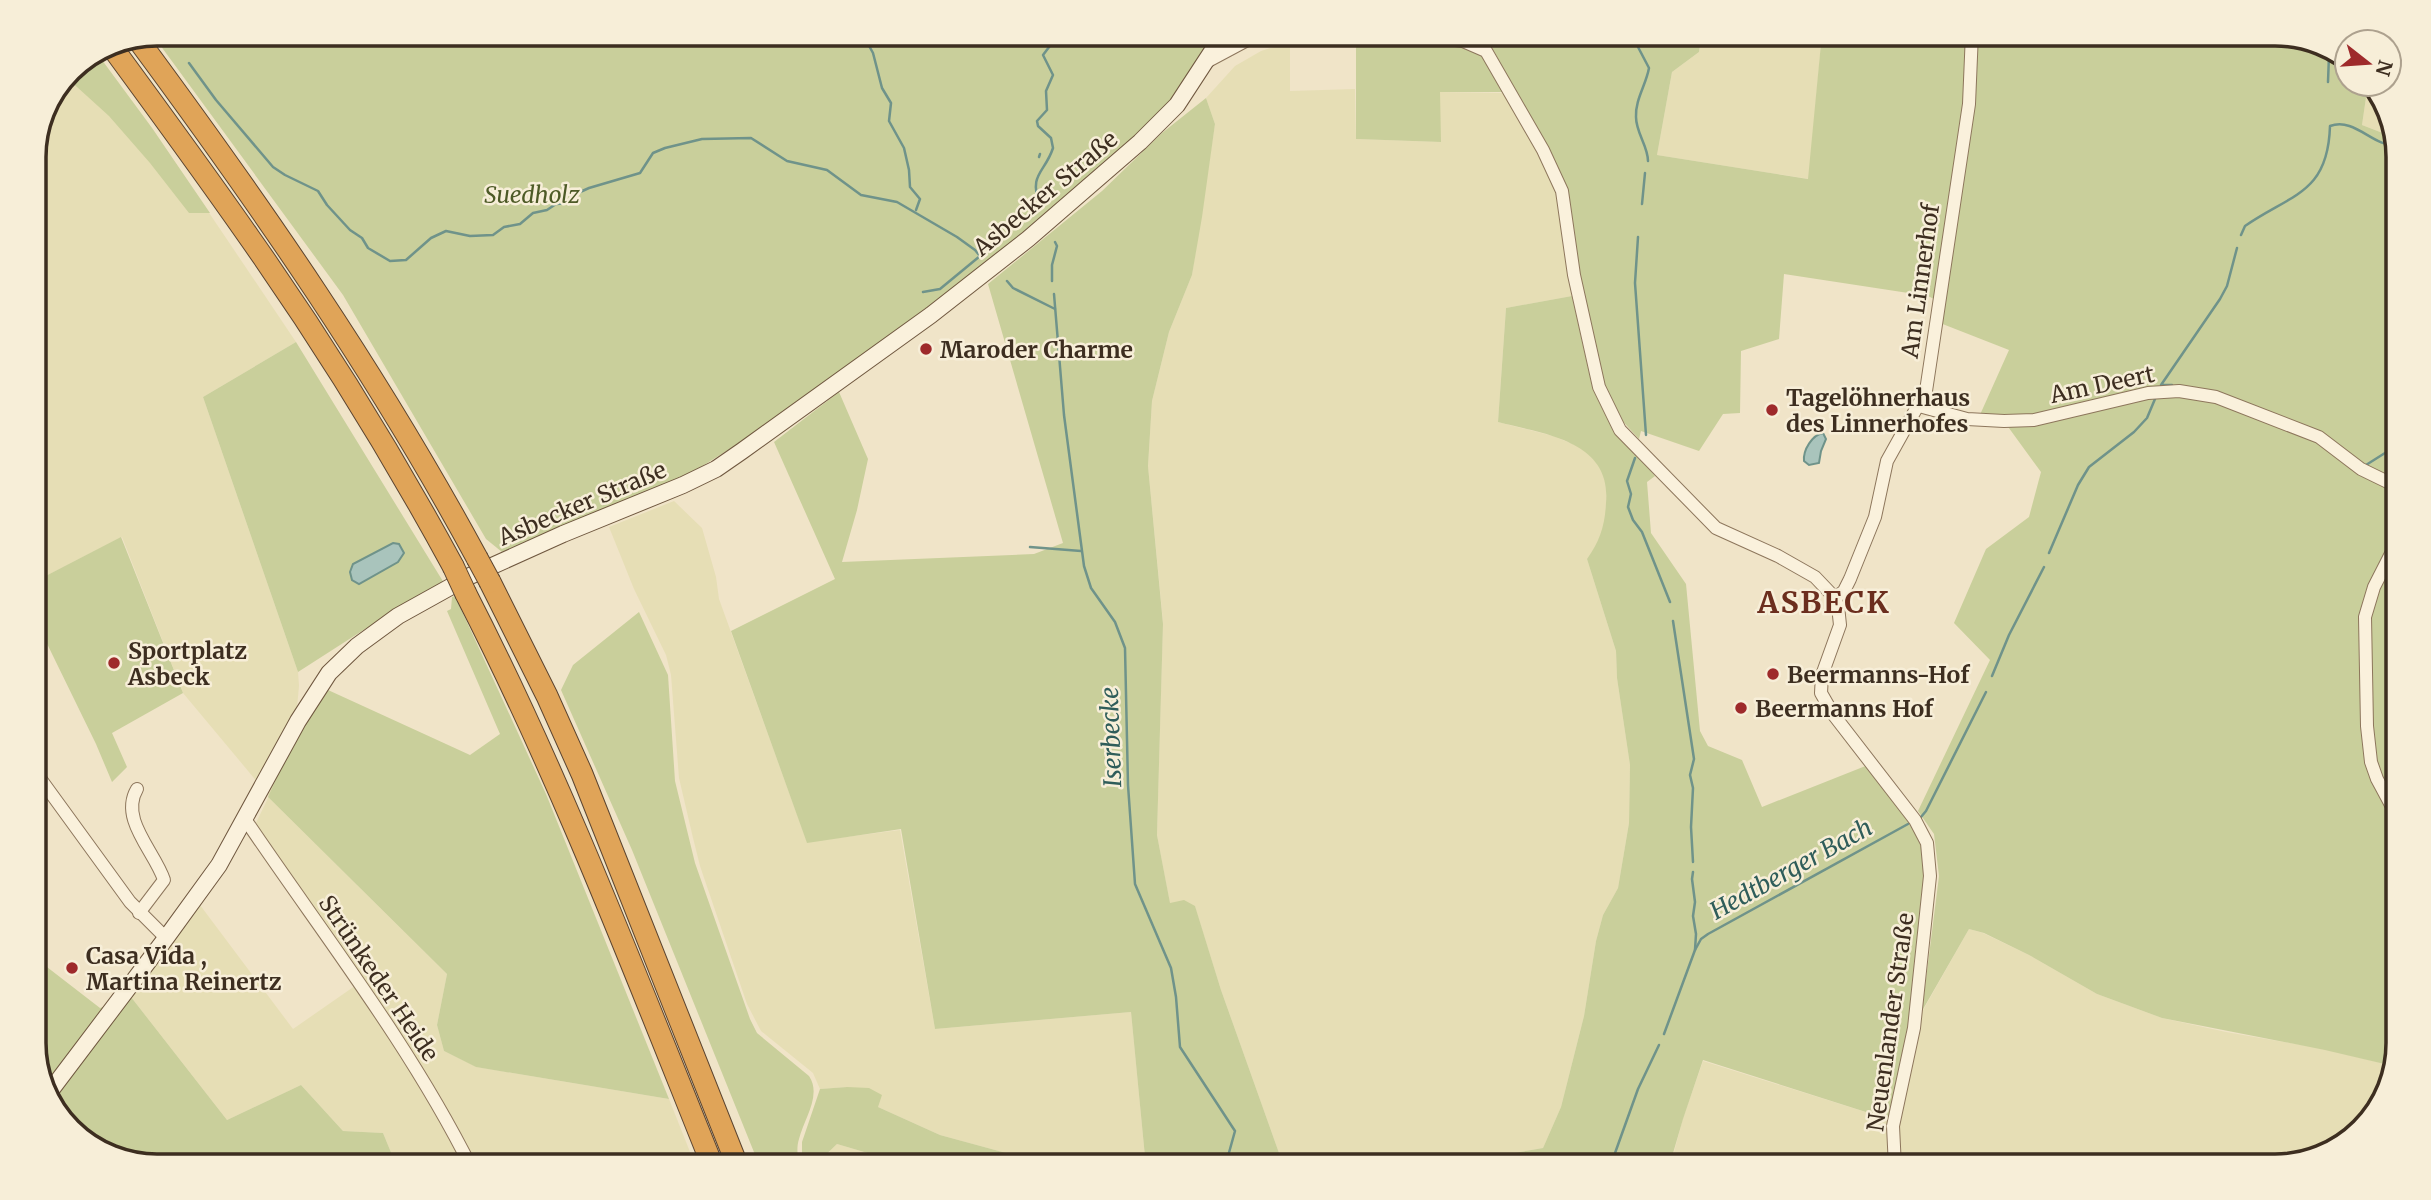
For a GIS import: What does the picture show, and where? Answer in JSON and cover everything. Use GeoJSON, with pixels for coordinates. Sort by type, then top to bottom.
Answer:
{"type":"FeatureCollection","features":[{"type":"Feature","properties":{"kind":"highway"},"geometry":{"type":"LineString","coordinates":[[143,47],[313,284],[405,430],[490,582],[547,696],[582,774],[733,1154]]}},
{"type":"Feature","properties":{"kind":"highway"},"geometry":{"type":"LineString","coordinates":[[116,53],[242,226],[317,337],[396,463],[453,566],[556,781],[708,1154]]}},
{"type":"Feature","properties":{"kind":"main road","name":"Asbecker Straße"},"geometry":{"type":"LineString","coordinates":[[54,1086],[219,864],[298,721],[329,673],[356,646],[398,616],[470,576],[563,534],[684,485],[742,452],[931,315],[1028,239],[1140,142],[1177,105],[1217,46]]}},
{"type":"Feature","properties":{"kind":"street"},"geometry":{"type":"LineString","coordinates":[[1208,61],[1237,46]]}},
{"type":"Feature","properties":{"kind":"street"},"geometry":{"type":"LineString","coordinates":[[1474,46],[1486,51],[1544,150],[1562,191],[1576,286],[1599,387],[1620,430],[1716,528],[1752,543],[1815,577],[1835,598]]}},
{"type":"Feature","properties":{"kind":"street","name":"Am Linnerhof"},"geometry":{"type":"LineString","coordinates":[[1835,598],[1844,591],[1850,579],[1875,517],[1887,461],[1926,391],[1969,104],[1971,46]]}},
{"type":"Feature","properties":{"kind":"street","name":"Am Deert"},"geometry":{"type":"LineString","coordinates":[[1919,406],[1967,419],[2034,420],[2148,393],[2179,391],[2216,397],[2319,437],[2361,469],[2385,481]]}},
{"type":"Feature","properties":{"kind":"street"},"geometry":{"type":"LineString","coordinates":[[2385,561],[2367,605],[2364,645],[2371,762],[2386,795]]}},
{"type":"Feature","properties":{"kind":"street","name":"Neuenlander Straße"},"geometry":{"type":"LineString","coordinates":[[1835,598],[1839,606],[1840,625],[1822,675],[1821,693],[1833,714],[1915,820],[1927,843],[1930,876],[1914,1028],[1893,1126],[1894,1154]]}},
{"type":"Feature","properties":{"kind":"street"},"geometry":{"type":"LineString","coordinates":[[46,786],[139,914],[166,938]]}},
{"type":"Feature","properties":{"kind":"street"},"geometry":{"type":"LineString","coordinates":[[137,789],[132,797],[131,812],[163,880],[139,914]]}},
{"type":"Feature","properties":{"kind":"street","name":"Strünkeder Heide"},"geometry":{"type":"LineString","coordinates":[[245,819],[365,990],[425,1082],[464,1154]]}},
{"type":"Feature","properties":{"kind":"shaded area"},"geometry":{"type":"Polygon","coordinates":[[[1277,46],[1290,46],[1290,91],[1355,89],[1356,139],[1440,142],[1440,92],[1506,93],[1558,194],[1572,296],[1506,308],[1498,422],[1553,436],[1580,447],[1598,463],[1608,485],[1605,524],[1598,544],[1587,559],[1616,651],[1617,678],[1630,765],[1629,823],[1618,888],[1603,915],[1584,1016],[1561,1107],[1543,1148],[1509,1154],[1279,1154],[1221,990],[1195,907],[1170,904],[1157,835],[1163,622],[1148,466],[1152,401],[1169,332],[1192,275],[1215,124],[1206,98],[1235,66],[1261,51],[1277,46]]]}},
{"type":"Feature","properties":{"kind":"shaded area"},"geometry":{"type":"Polygon","coordinates":[[[1700,46],[1821,46],[1809,179],[1657,155],[1672,72],[1699,52],[1700,46]]]}},
{"type":"Feature","properties":{"kind":"shaded area"},"geometry":{"type":"Polygon","coordinates":[[[102,60],[152,128],[296,342],[203,397],[298,672],[294,740],[269,798],[447,974],[437,1025],[444,1051],[477,1067],[669,1099],[691,1154],[392,1154],[383,1133],[343,1131],[301,1085],[227,1120],[131,997],[200,905],[293,1029],[362,981],[254,827],[269,796],[183,693],[122,537],[46,576],[46,149],[54,114],[64,95],[78,78],[102,60]]]}},
{"type":"Feature","properties":{"kind":"shaded area"},"geometry":{"type":"Polygon","coordinates":[[[2366,98],[2374,107],[2383,133],[2362,125],[2366,98]]]}},
{"type":"Feature","properties":{"kind":"shaded area"},"geometry":{"type":"Polygon","coordinates":[[[674,501],[702,528],[716,577],[719,599],[807,842],[900,830],[935,1029],[1131,1012],[1145,1154],[1009,1154],[940,1135],[878,1107],[847,1087],[820,1089],[813,1073],[761,1031],[747,1004],[700,866],[679,778],[671,675],[666,655],[634,589],[609,527],[674,501]]]}},
{"type":"Feature","properties":{"kind":"shaded area"},"geometry":{"type":"Polygon","coordinates":[[[1969,929],[2029,955],[2097,994],[2162,1018],[2325,1049],[2384,1064],[2374,1093],[2348,1127],[2317,1146],[2289,1154],[1899,1154],[1896,1124],[1922,1012],[1969,929]]]}},
{"type":"Feature","properties":{"kind":"shaded area"},"geometry":{"type":"Polygon","coordinates":[[[1703,1061],[1891,1120],[1892,1154],[1673,1154],[1703,1061]]]}},
{"type":"Feature","properties":{"kind":"shaded area"},"geometry":{"type":"Polygon","coordinates":[[[837,1144],[871,1154],[827,1154],[837,1144]]]}},
{"type":"Feature","properties":{"kind":"green space","name":"Suedholz"},"geometry":{"type":"Polygon","coordinates":[[[161,46],[1209,46],[1166,108],[1126,148],[979,269],[763,428],[696,470],[636,498],[502,552],[486,539],[343,295],[161,46]]]}},
{"type":"Feature","properties":{"kind":"green space"},"geometry":{"type":"Polygon","coordinates":[[[1356,46],[1465,47],[1486,60],[1507,92],[1440,92],[1441,142],[1356,139],[1356,46]]]}},
{"type":"Feature","properties":{"kind":"green space"},"geometry":{"type":"Polygon","coordinates":[[[1491,46],[1700,46],[1699,52],[1672,72],[1657,155],[1808,179],[1821,46],[1967,46],[1964,105],[1936,300],[1928,296],[1784,274],[1779,339],[1741,351],[1740,413],[1723,414],[1699,451],[1641,431],[1639,439],[1616,414],[1605,390],[1557,168],[1491,46]]]}},
{"type":"Feature","properties":{"kind":"green space"},"geometry":{"type":"Polygon","coordinates":[[[1973,46],[2289,46],[2333,62],[2333,98],[2366,98],[2362,125],[2383,133],[2385,149],[2386,1044],[2384,1064],[2162,1018],[2097,994],[2029,955],[1984,933],[1969,929],[1922,1011],[1939,876],[1934,834],[1918,811],[1990,660],[1954,623],[1986,549],[2029,517],[2041,472],[2006,424],[2042,421],[2160,394],[2227,397],[2199,390],[2173,389],[2147,392],[2043,416],[1997,420],[1979,417],[2009,350],[1940,323],[1971,103],[1973,46]]]}},
{"type":"Feature","properties":{"kind":"green space"},"geometry":{"type":"Polygon","coordinates":[[[102,60],[210,213],[189,213],[109,116],[73,84],[102,60]]]}},
{"type":"Feature","properties":{"kind":"green space"},"geometry":{"type":"Polygon","coordinates":[[[1206,98],[1215,124],[1192,275],[1169,332],[1152,401],[1148,466],[1163,624],[1157,835],[1170,903],[1184,900],[1195,906],[1221,990],[1279,1154],[1145,1154],[1131,1012],[935,1029],[901,829],[807,843],[731,631],[835,579],[774,442],[839,392],[868,459],[842,562],[1034,554],[1063,543],[988,284],[1102,191],[1162,133],[1206,98]]]}},
{"type":"Feature","properties":{"kind":"green space"},"geometry":{"type":"Polygon","coordinates":[[[1572,296],[1592,386],[1614,428],[1655,476],[1647,482],[1651,533],[1686,584],[1700,731],[1708,746],[1742,760],[1762,807],[1868,765],[1903,809],[1920,838],[1924,852],[1925,876],[1912,1011],[1891,1120],[1703,1060],[1673,1154],[1509,1154],[1543,1148],[1561,1107],[1584,1016],[1596,941],[1603,915],[1618,888],[1629,823],[1630,765],[1617,678],[1616,651],[1587,559],[1603,526],[1605,482],[1598,466],[1587,453],[1572,444],[1536,431],[1498,422],[1506,308],[1572,296]]]}},
{"type":"Feature","properties":{"kind":"green space"},"geometry":{"type":"Polygon","coordinates":[[[296,342],[444,583],[298,672],[203,397],[296,342]]]}},
{"type":"Feature","properties":{"kind":"green space","name":"Sportplatz Asbeck"},"geometry":{"type":"Polygon","coordinates":[[[121,537],[183,693],[112,733],[127,767],[112,782],[46,642],[46,576],[121,537]]]}},
{"type":"Feature","properties":{"kind":"green space"},"geometry":{"type":"Polygon","coordinates":[[[455,596],[546,794],[669,1099],[476,1067],[444,1051],[437,1025],[447,974],[268,797],[294,740],[328,690],[470,755],[500,734],[447,611],[451,609],[452,597],[455,596]]]}},
{"type":"Feature","properties":{"kind":"green space"},"geometry":{"type":"Polygon","coordinates":[[[639,612],[668,675],[675,781],[695,863],[750,1019],[757,1033],[809,1076],[813,1083],[813,1099],[801,1131],[797,1154],[755,1154],[632,850],[561,690],[573,665],[639,612]]]}},
{"type":"Feature","properties":{"kind":"green space"},"geometry":{"type":"Polygon","coordinates":[[[46,966],[100,1008],[131,997],[227,1120],[301,1085],[343,1131],[383,1133],[392,1154],[142,1154],[107,1143],[73,1117],[51,1079],[46,1051],[46,966]]]}},
{"type":"Feature","properties":{"kind":"green space"},"geometry":{"type":"Polygon","coordinates":[[[869,1088],[882,1095],[878,1107],[940,1135],[1009,1154],[871,1154],[837,1144],[827,1154],[802,1154],[802,1142],[820,1089],[869,1088]]]}},
{"type":"Feature","properties":{"kind":"water"},"geometry":{"type":"Polygon","coordinates":[[[1823,433],[1826,439],[1819,463],[1809,465],[1804,461],[1807,448],[1815,437],[1823,433]]]}},
{"type":"Feature","properties":{"kind":"water"},"geometry":{"type":"Polygon","coordinates":[[[393,543],[399,544],[404,553],[398,562],[359,584],[352,580],[350,572],[353,564],[393,543]]]}},
{"type":"Feature","properties":{"kind":"waterway"},"geometry":{"type":"LineString","coordinates":[[869,46],[882,88],[891,103],[889,121],[904,148],[910,187],[920,199],[916,210]]}},
{"type":"Feature","properties":{"kind":"waterway","name":"Iserbecke"},"geometry":{"type":"LineString","coordinates":[[1040,205],[1037,180],[1053,148],[1051,138],[1038,126],[1037,121],[1047,110],[1046,91],[1053,75],[1043,55],[1050,46]]}},
{"type":"Feature","properties":{"kind":"waterway"},"geometry":{"type":"LineString","coordinates":[[1638,46],[1649,68],[1637,105],[1636,117],[1648,161]]}},
{"type":"Feature","properties":{"kind":"waterway","name":"Hedtberger Bach"},"geometry":{"type":"LineString","coordinates":[[2328,82],[2329,60]]}},
{"type":"Feature","properties":{"kind":"waterway"},"geometry":{"type":"LineString","coordinates":[[189,63],[216,100],[273,167],[318,191],[327,205],[350,230],[362,238],[368,248],[390,261],[406,260],[431,238],[446,231],[470,236],[493,235],[504,227],[520,224],[533,213],[547,210],[556,204],[570,203],[578,193],[589,188],[640,173],[653,153],[665,148],[702,139],[751,138],[787,161],[827,170],[861,195],[897,202],[957,237],[980,256],[940,289],[923,292]]}},
{"type":"Feature","properties":{"kind":"waterway","name":"Hedtberger Bach"},"geometry":{"type":"LineString","coordinates":[[2241,235],[2245,226],[2304,190],[2314,179],[2328,149],[2330,126],[2348,125],[2384,143]]}},
{"type":"Feature","properties":{"kind":"waterway"},"geometry":{"type":"LineString","coordinates":[[1642,204],[1645,173]]}},
{"type":"Feature","properties":{"kind":"waterway"},"geometry":{"type":"LineString","coordinates":[[1031,200],[1035,204],[1039,203]]}},
{"type":"Feature","properties":{"kind":"waterway"},"geometry":{"type":"LineString","coordinates":[[1638,237],[1635,283],[1646,435]]}},
{"type":"Feature","properties":{"kind":"waterway","name":"Iserbecke"},"geometry":{"type":"LineString","coordinates":[[1052,281],[1052,265],[1057,246],[1055,242]]}},
{"type":"Feature","properties":{"kind":"waterway","name":"Hedtberger Bach"},"geometry":{"type":"LineString","coordinates":[[2172,385],[2161,385],[2220,299],[2227,286],[2237,248]]}},
{"type":"Feature","properties":{"kind":"waterway"},"geometry":{"type":"LineString","coordinates":[[1007,281],[1013,288],[1055,309]]}},
{"type":"Feature","properties":{"kind":"waterway","name":"Iserbecke"},"geometry":{"type":"LineString","coordinates":[[1054,294],[1064,415],[1084,566],[1091,588],[1115,622],[1125,648],[1128,785],[1135,884],[1171,968],[1180,1047],[1235,1131],[1229,1154]]}},
{"type":"Feature","properties":{"kind":"waterway","name":"Hedtberger Bach"},"geometry":{"type":"LineString","coordinates":[[2049,553],[2078,485],[2089,467],[2134,432],[2147,418],[2155,399]]}},
{"type":"Feature","properties":{"kind":"waterway"},"geometry":{"type":"LineString","coordinates":[[2366,465],[2385,453]]}},
{"type":"Feature","properties":{"kind":"waterway"},"geometry":{"type":"LineString","coordinates":[[1635,458],[1627,481],[1631,494],[1628,507],[1642,532],[1670,602]]}},
{"type":"Feature","properties":{"kind":"waterway"},"geometry":{"type":"LineString","coordinates":[[1030,547],[1081,551]]}},
{"type":"Feature","properties":{"kind":"waterway","name":"Hedtberger Bach"},"geometry":{"type":"LineString","coordinates":[[1992,676],[2009,635],[2044,567]]}},
{"type":"Feature","properties":{"kind":"waterway"},"geometry":{"type":"LineString","coordinates":[[1673,621],[1694,759],[1690,775],[1693,788],[1693,862]]}},
{"type":"Feature","properties":{"kind":"waterway","name":"Hedtberger Bach"},"geometry":{"type":"LineString","coordinates":[[1921,817],[1986,692]]}},
{"type":"Feature","properties":{"kind":"waterway","name":"Hedtberger Bach"},"geometry":{"type":"LineString","coordinates":[[1695,950],[1701,939],[1708,934],[1908,824]]}},
{"type":"Feature","properties":{"kind":"waterway"},"geometry":{"type":"LineString","coordinates":[[1664,1034],[1695,950],[1693,872]]}},
{"type":"Feature","properties":{"kind":"waterway"},"geometry":{"type":"LineString","coordinates":[[1615,1154],[1638,1089],[1659,1045]]}},
{"type":"Feature","properties":{"kind":"place","name":"Maroder Charme"},"geometry":{"type":"Point","coordinates":[926,349]}},
{"type":"Feature","properties":{"kind":"place","name":"Tagelöhnerhaus des Linnerhofes"},"geometry":{"type":"Point","coordinates":[1772,410]}},
{"type":"Feature","properties":{"kind":"place","name":"Sportplatz Asbeck"},"geometry":{"type":"Point","coordinates":[114,663]}},
{"type":"Feature","properties":{"kind":"place","name":"Beermanns-Hof"},"geometry":{"type":"Point","coordinates":[1773,674]}},
{"type":"Feature","properties":{"kind":"place","name":"Beermanns Hof"},"geometry":{"type":"Point","coordinates":[1741,708]}},
{"type":"Feature","properties":{"kind":"place","name":"Casa Vida , Martina Reinertz"},"geometry":{"type":"Point","coordinates":[72,968]}},
{"type":"Feature","properties":{"kind":"district","name":"ASBECK"},"geometry":{"type":"Point","coordinates":[1824,602]}}]}
